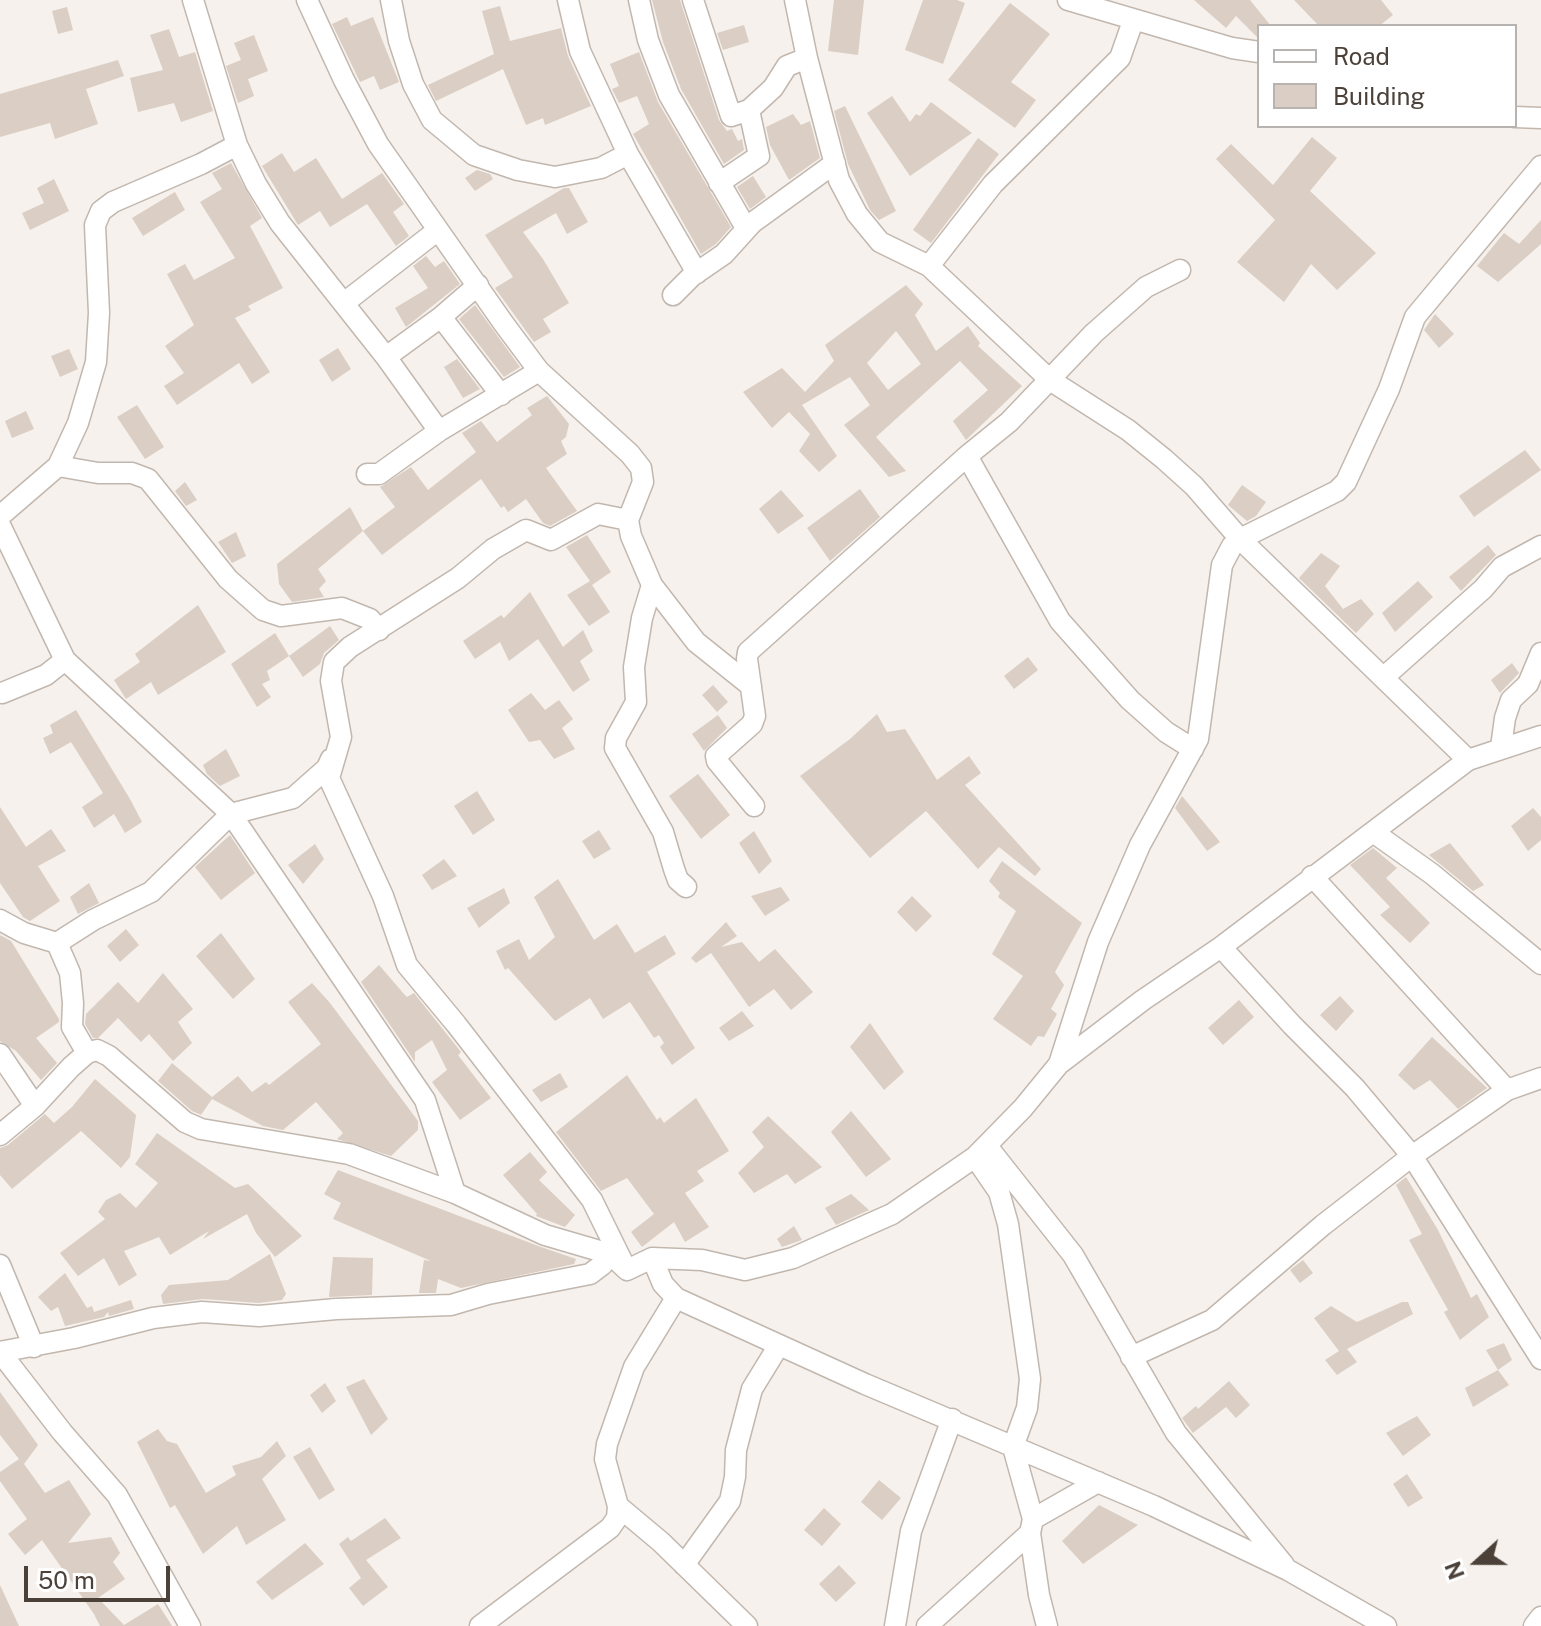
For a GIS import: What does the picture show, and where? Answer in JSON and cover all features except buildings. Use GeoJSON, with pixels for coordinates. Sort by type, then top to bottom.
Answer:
{"type":"FeatureCollection","features":[{"type":"Feature","properties":{"kind":"street"},"geometry":{"type":"LineString","coordinates":[[193,0],[237,145],[256,184],[280,223],[386,357],[439,431]]}},
{"type":"Feature","properties":{"kind":"street"},"geometry":{"type":"LineString","coordinates":[[307,0],[378,144],[438,230],[539,371],[630,454],[641,468],[643,482],[628,520],[631,536],[652,585],[696,642],[751,686]]}},
{"type":"Feature","properties":{"kind":"street"},"geometry":{"type":"LineString","coordinates":[[391,0],[399,41],[413,84],[432,120],[474,155],[518,170],[555,177],[601,168],[628,154]]}},
{"type":"Feature","properties":{"kind":"street"},"geometry":{"type":"LineString","coordinates":[[568,0],[580,51],[628,154],[697,273]]}},
{"type":"Feature","properties":{"kind":"street"},"geometry":{"type":"LineString","coordinates":[[639,0],[648,40],[669,95],[746,228]]}},
{"type":"Feature","properties":{"kind":"street"},"geometry":{"type":"LineString","coordinates":[[693,0],[731,116],[749,110],[773,88],[787,66],[807,58]]}},
{"type":"Feature","properties":{"kind":"street"},"geometry":{"type":"LineString","coordinates":[[795,0],[839,180],[857,214],[880,242],[929,266],[1050,380],[1128,430],[1164,459],[1194,486],[1240,539],[1468,760]]}},
{"type":"Feature","properties":{"kind":"street"},"geometry":{"type":"LineString","coordinates":[[1068,0],[1133,21],[1232,48],[1257,52]]}},
{"type":"Feature","properties":{"kind":"street"},"geometry":{"type":"LineString","coordinates":[[929,266],[993,184],[1120,58],[1133,21]]}},
{"type":"Feature","properties":{"kind":"street"},"geometry":{"type":"LineString","coordinates":[[719,183],[759,156],[749,110]]}},
{"type":"Feature","properties":{"kind":"street"},"geometry":{"type":"LineString","coordinates":[[1517,117],[1541,118]]}},
{"type":"Feature","properties":{"kind":"street"},"geometry":{"type":"LineString","coordinates":[[0,516],[58,466],[78,423],[96,362],[99,313],[95,225],[101,211],[113,202],[237,145]]}},
{"type":"Feature","properties":{"kind":"street"},"geometry":{"type":"LineString","coordinates":[[673,295],[724,254],[746,228],[835,163]]}},
{"type":"Feature","properties":{"kind":"street"},"geometry":{"type":"LineString","coordinates":[[1059,1064],[1098,942],[1140,845],[1198,739],[1222,565],[1232,546],[1240,539],[1337,491],[1346,482],[1389,389],[1415,317],[1541,166]]}},
{"type":"Feature","properties":{"kind":"street"},"geometry":{"type":"LineString","coordinates":[[344,303],[438,230]]}},
{"type":"Feature","properties":{"kind":"street"},"geometry":{"type":"LineString","coordinates":[[754,806],[716,756],[752,724],[755,716],[748,652],[1009,422],[1094,333],[1146,287],[1180,270]]}},
{"type":"Feature","properties":{"kind":"street"},"geometry":{"type":"LineString","coordinates":[[386,357],[478,285]]}},
{"type":"Feature","properties":{"kind":"street"},"geometry":{"type":"LineString","coordinates":[[441,317],[501,395]]}},
{"type":"Feature","properties":{"kind":"street"},"geometry":{"type":"LineString","coordinates":[[367,474],[379,474],[439,431],[539,371]]}},
{"type":"Feature","properties":{"kind":"street"},"geometry":{"type":"LineString","coordinates":[[967,456],[1060,621],[1130,700],[1166,732],[1193,749]]}},
{"type":"Feature","properties":{"kind":"street"},"geometry":{"type":"LineString","coordinates":[[58,466],[98,473],[132,473],[148,479],[228,579],[263,610],[281,616],[342,608],[370,619],[379,630]]}},
{"type":"Feature","properties":{"kind":"street"},"geometry":{"type":"LineString","coordinates":[[627,1270],[592,1200],[407,965],[383,896],[329,778],[341,737],[331,681],[334,662],[350,647],[458,578],[493,549],[526,530],[551,540],[598,514],[628,520]]}},
{"type":"Feature","properties":{"kind":"street"},"geometry":{"type":"LineString","coordinates":[[0,525],[65,660],[231,814],[425,1100],[455,1193]]}},
{"type":"Feature","properties":{"kind":"street"},"geometry":{"type":"LineString","coordinates":[[1384,677],[1483,589],[1502,567],[1541,546]]}},
{"type":"Feature","properties":{"kind":"street"},"geometry":{"type":"LineString","coordinates":[[652,585],[642,618],[634,667],[636,702],[616,738],[615,748],[628,776],[658,823],[678,880],[686,887]]}},
{"type":"Feature","properties":{"kind":"street"},"geometry":{"type":"LineString","coordinates":[[1501,747],[1511,700],[1528,684],[1541,653]]}},
{"type":"Feature","properties":{"kind":"street"},"geometry":{"type":"LineString","coordinates":[[1,691],[46,675],[65,660]]}},
{"type":"Feature","properties":{"kind":"street"},"geometry":{"type":"LineString","coordinates":[[627,1270],[652,1258],[702,1260],[745,1270],[793,1258],[892,1214],[981,1151],[1059,1064],[1143,1000],[1221,947],[1468,760],[1541,736]]}},
{"type":"Feature","properties":{"kind":"street"},"geometry":{"type":"LineString","coordinates":[[0,920],[24,933],[57,943],[93,920],[151,892],[231,814],[293,798],[327,768],[341,737]]}},
{"type":"Feature","properties":{"kind":"street"},"geometry":{"type":"LineString","coordinates":[[1373,832],[1432,874],[1541,964]]}},
{"type":"Feature","properties":{"kind":"street"},"geometry":{"type":"LineString","coordinates":[[1312,876],[1507,1090]]}},
{"type":"Feature","properties":{"kind":"street"},"geometry":{"type":"LineString","coordinates":[[57,943],[70,973],[72,1027],[87,1053]]}},
{"type":"Feature","properties":{"kind":"street"},"geometry":{"type":"LineString","coordinates":[[1221,947],[1355,1088],[1412,1156],[1541,1359]]}},
{"type":"Feature","properties":{"kind":"street"},"geometry":{"type":"LineString","coordinates":[[0,1135],[35,1106],[71,1067],[87,1053],[97,1050],[109,1056],[185,1122],[201,1129],[349,1154],[455,1193],[545,1235],[610,1254],[627,1270]]}},
{"type":"Feature","properties":{"kind":"street"},"geometry":{"type":"LineString","coordinates":[[0,1054],[35,1106]]}},
{"type":"Feature","properties":{"kind":"street"},"geometry":{"type":"LineString","coordinates":[[1131,1357],[1212,1320],[1323,1225],[1412,1156],[1507,1090],[1541,1078]]}},
{"type":"Feature","properties":{"kind":"street"},"geometry":{"type":"LineString","coordinates":[[981,1151],[1073,1255],[1176,1433],[1288,1570]]}},
{"type":"Feature","properties":{"kind":"street"},"geometry":{"type":"LineString","coordinates":[[981,1151],[999,1192],[1008,1224],[1030,1379],[1027,1408],[1013,1447],[1032,1526],[1039,1595],[1047,1626]]}},
{"type":"Feature","properties":{"kind":"street"},"geometry":{"type":"LineString","coordinates":[[190,1626],[117,1495],[62,1432],[0,1352],[34,1347],[153,1318],[202,1312],[259,1316],[336,1309],[451,1305],[488,1294],[590,1274],[610,1254]]}},
{"type":"Feature","properties":{"kind":"street"},"geometry":{"type":"LineString","coordinates":[[652,1258],[663,1284],[676,1298],[1154,1506],[1288,1570],[1386,1626]]}},
{"type":"Feature","properties":{"kind":"street"},"geometry":{"type":"LineString","coordinates":[[0,1265],[34,1347]]}},
{"type":"Feature","properties":{"kind":"street"},"geometry":{"type":"LineString","coordinates":[[480,1626],[610,1528],[617,1518],[618,1506],[605,1459],[607,1444],[634,1367],[676,1298]]}},
{"type":"Feature","properties":{"kind":"street"},"geometry":{"type":"LineString","coordinates":[[684,1565],[730,1501],[736,1450],[752,1389],[779,1345]]}},
{"type":"Feature","properties":{"kind":"street"},"geometry":{"type":"LineString","coordinates":[[895,1626],[911,1531],[952,1419]]}},
{"type":"Feature","properties":{"kind":"street"},"geometry":{"type":"LineString","coordinates":[[928,1626],[1032,1526],[1098,1482]]}},
{"type":"Feature","properties":{"kind":"street"},"geometry":{"type":"LineString","coordinates":[[618,1506],[747,1626]]}},
{"type":"Feature","properties":{"kind":"street"},"geometry":{"type":"LineString","coordinates":[[1534,1626],[1541,1617]]}}]}
